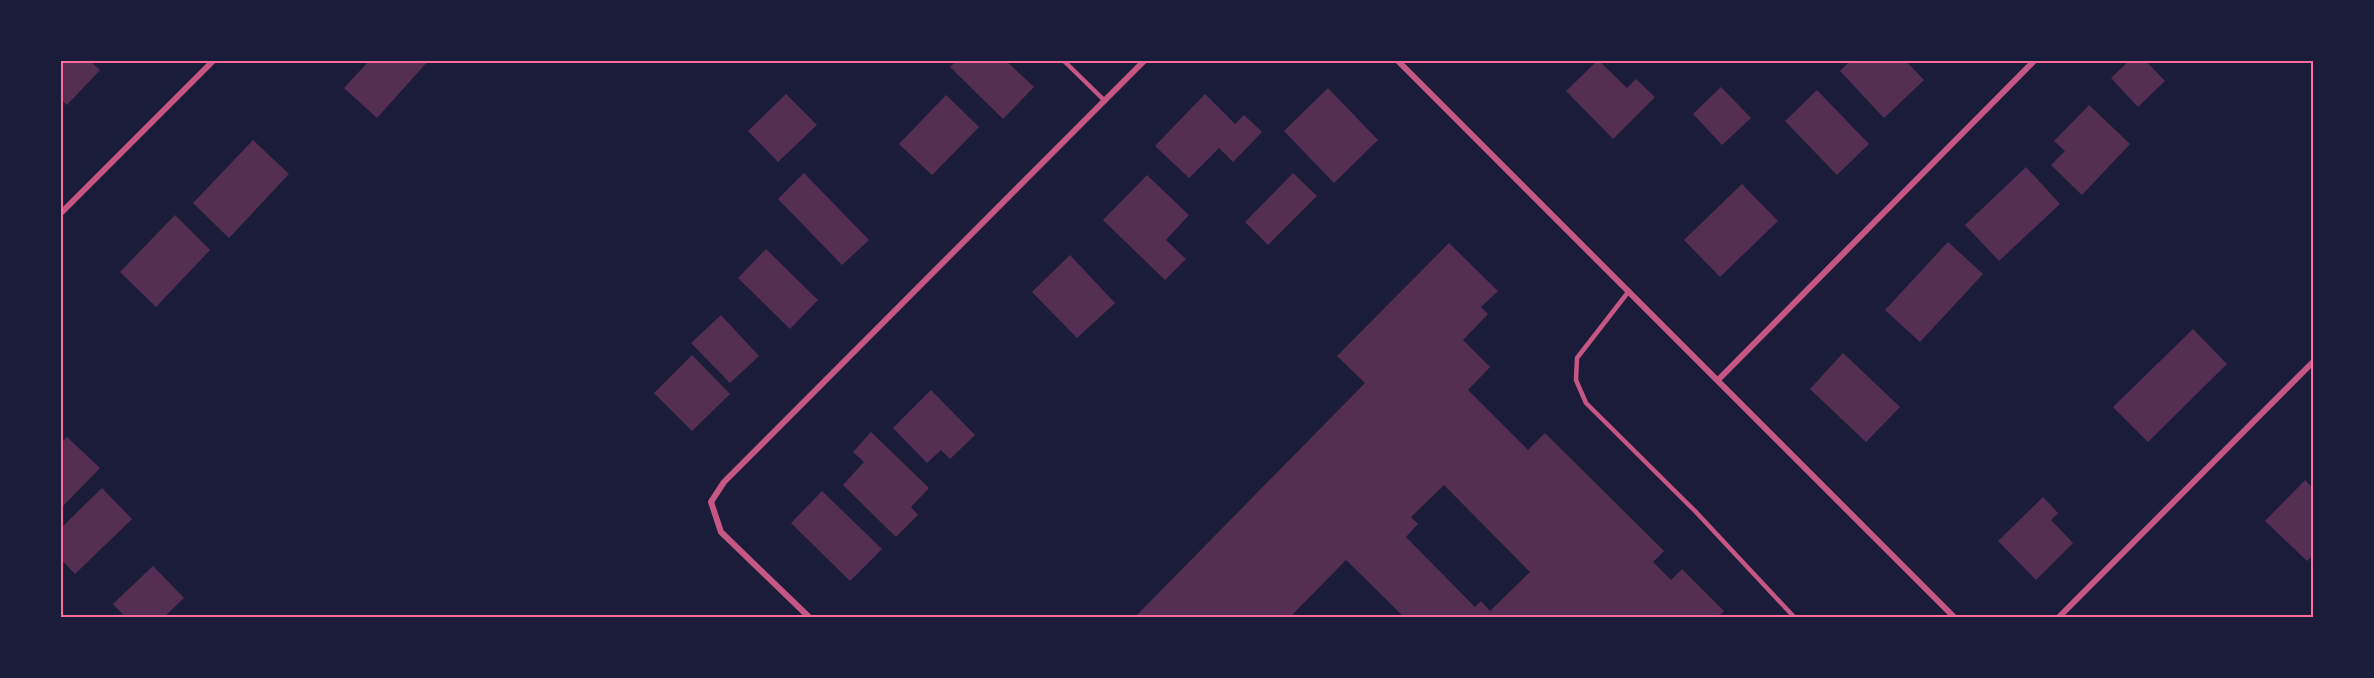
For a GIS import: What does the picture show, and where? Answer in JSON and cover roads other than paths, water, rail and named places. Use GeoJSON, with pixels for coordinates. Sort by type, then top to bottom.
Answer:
{"type":"FeatureCollection","features":[{"type":"Feature","properties":{"kind":"street"},"geometry":{"type":"LineString","coordinates":[[60,214],[214,60]]}},
{"type":"Feature","properties":{"kind":"street"},"geometry":{"type":"LineString","coordinates":[[810,618],[721,532],[711,502],[724,482],[1146,60]]}},
{"type":"Feature","properties":{"kind":"street"},"geometry":{"type":"LineString","coordinates":[[1719,379],[2035,60]]}},
{"type":"Feature","properties":{"kind":"street"},"geometry":{"type":"LineString","coordinates":[[1399,61],[1719,379],[1955,618]]}},
{"type":"Feature","properties":{"kind":"street"},"geometry":{"type":"LineString","coordinates":[[2058,618],[2314,361]]}},
{"type":"Feature","properties":{"kind":"lane"},"geometry":{"type":"LineString","coordinates":[[1063,60],[1105,101]]}},
{"type":"Feature","properties":{"kind":"lane"},"geometry":{"type":"LineString","coordinates":[[1629,291],[1577,358],[1576,380],[1586,403],[1695,511],[1795,618]]}}]}
